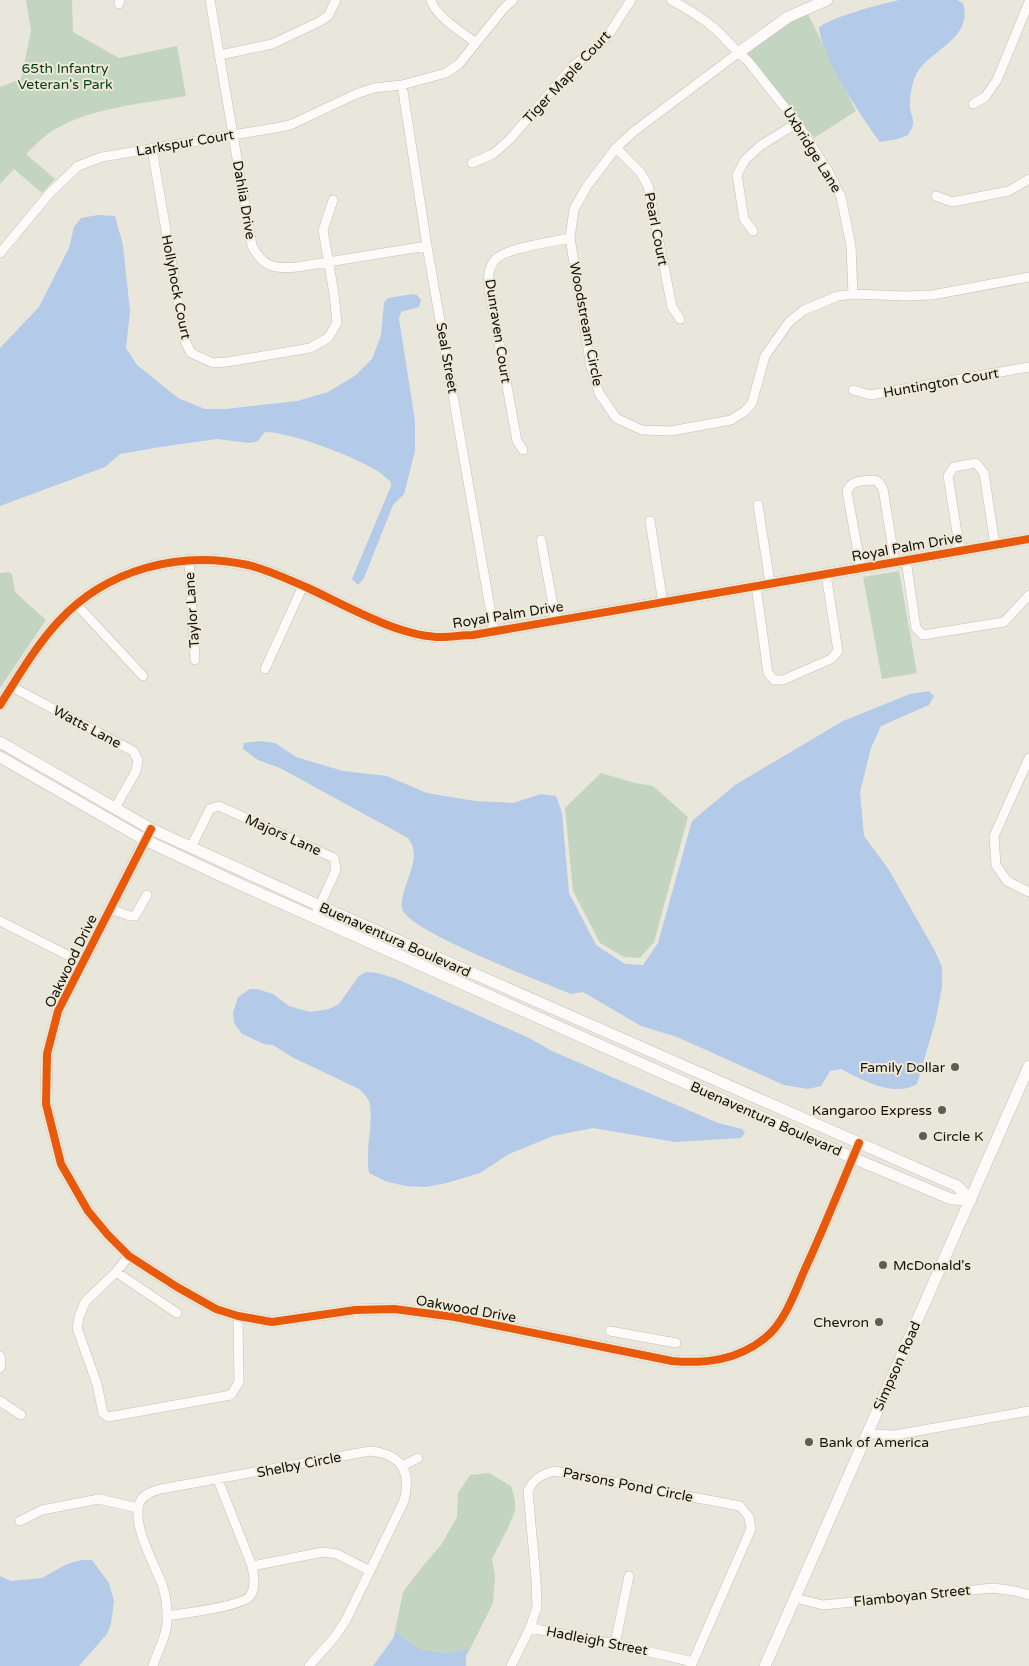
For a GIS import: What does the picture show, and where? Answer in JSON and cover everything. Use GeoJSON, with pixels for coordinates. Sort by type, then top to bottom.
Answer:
{"type":"FeatureCollection","features":[{"type":"Feature","properties":{"kind":"main road"},"geometry":{"type":"LineString","coordinates":[[738,53],[788,17],[824,0]]}},
{"type":"Feature","properties":{"kind":"main road","name":"Royal Palm Drive"},"geometry":{"type":"LineString","coordinates":[[0,705],[46,635],[76,604],[96,589],[134,571],[157,564],[189,560],[218,560],[249,566],[303,586],[380,622],[412,632],[441,637],[473,635],[1029,539]]}},
{"type":"Feature","properties":{"kind":"main road","name":"Buenaventura Boulevard"},"geometry":{"type":"LineString","coordinates":[[0,742],[151,829],[335,913],[957,1186],[971,1200]]}},
{"type":"Feature","properties":{"kind":"main road","name":"Buenaventura Boulevard"},"geometry":{"type":"LineString","coordinates":[[0,757],[145,840],[330,926],[853,1158],[951,1199],[971,1200]]}},
{"type":"Feature","properties":{"kind":"main road","name":"Oakwood Drive"},"geometry":{"type":"LineString","coordinates":[[151,829],[58,1011],[47,1054],[46,1104],[60,1164],[88,1211],[129,1256],[177,1287],[216,1309],[238,1316],[272,1322],[355,1310],[394,1309],[455,1317],[672,1361],[720,1360],[747,1350],[767,1337],[781,1319],[806,1268],[859,1143]]}},
{"type":"Feature","properties":{"kind":"main road","name":"Simpson Road"},"geometry":{"type":"LineString","coordinates":[[765,1666],[1029,1066]]}},
{"type":"Feature","properties":{"kind":"street","name":"Dahlia Drive"},"geometry":{"type":"LineString","coordinates":[[210,0],[252,246],[264,263],[277,268],[428,246]]}},
{"type":"Feature","properties":{"kind":"street"},"geometry":{"type":"LineString","coordinates":[[220,55],[267,46],[314,25],[328,16],[336,0]]}},
{"type":"Feature","properties":{"kind":"street"},"geometry":{"type":"LineString","coordinates":[[431,0],[432,5],[441,16],[476,43]]}},
{"type":"Feature","properties":{"kind":"street","name":"Larkspur Court"},"geometry":{"type":"LineString","coordinates":[[0,252],[49,194],[78,166],[102,158],[152,148],[290,124],[356,94],[374,88],[402,85],[446,73],[459,64],[504,8],[513,0]]}},
{"type":"Feature","properties":{"kind":"street","name":"Tiger Maple Court"},"geometry":{"type":"LineString","coordinates":[[472,163],[493,154],[510,139],[573,66],[593,51],[609,34],[630,0]]}},
{"type":"Feature","properties":{"kind":"street","name":"Uxbridge Lane"},"geometry":{"type":"LineString","coordinates":[[671,0],[714,28],[738,53],[748,60],[797,122],[828,171],[841,197],[851,246],[853,294]]}},
{"type":"Feature","properties":{"kind":"street"},"geometry":{"type":"LineString","coordinates":[[973,104],[985,97],[997,80],[1029,2]]}},
{"type":"Feature","properties":{"kind":"street","name":"Woodstream Circle"},"geometry":{"type":"LineString","coordinates":[[738,53],[657,113],[616,148],[586,186],[574,209],[570,238],[591,367],[599,393],[616,418],[642,430],[671,431],[731,420],[752,402],[765,356],[789,322],[804,310],[822,301],[853,294],[932,295],[1029,276]]}},
{"type":"Feature","properties":{"kind":"street","name":"Seal Street"},"geometry":{"type":"LineString","coordinates":[[402,85],[494,631]]}},
{"type":"Feature","properties":{"kind":"street"},"geometry":{"type":"LineString","coordinates":[[753,231],[744,219],[737,175],[745,160],[760,146],[797,122]]}},
{"type":"Feature","properties":{"kind":"street","name":"Hollyhock Court"},"geometry":{"type":"LineString","coordinates":[[152,148],[183,331],[191,353],[213,363],[227,362],[310,348],[328,338],[337,323],[328,262]]}},
{"type":"Feature","properties":{"kind":"street","name":"Pearl Court"},"geometry":{"type":"LineString","coordinates":[[616,148],[641,173],[648,186],[672,308],[680,319]]}},
{"type":"Feature","properties":{"kind":"street"},"geometry":{"type":"LineString","coordinates":[[936,196],[952,202],[1009,191],[1029,179]]}},
{"type":"Feature","properties":{"kind":"street"},"geometry":{"type":"LineString","coordinates":[[328,262],[323,230],[333,200]]}},
{"type":"Feature","properties":{"kind":"street","name":"Dunraven Court"},"geometry":{"type":"LineString","coordinates":[[524,450],[517,441],[488,274],[494,260],[509,251],[570,238]]}},
{"type":"Feature","properties":{"kind":"street","name":"Huntington Court"},"geometry":{"type":"LineString","coordinates":[[853,390],[870,395],[1029,367]]}},
{"type":"Feature","properties":{"kind":"street"},"geometry":{"type":"LineString","coordinates":[[960,551],[948,476],[954,467],[976,463],[984,473],[995,545]]}},
{"type":"Feature","properties":{"kind":"street"},"geometry":{"type":"LineString","coordinates":[[861,568],[847,492],[848,487],[852,483],[876,480],[882,489],[916,628],[923,635],[1004,622],[1029,595]]}},
{"type":"Feature","properties":{"kind":"street"},"geometry":{"type":"LineString","coordinates":[[758,505],[770,583]]}},
{"type":"Feature","properties":{"kind":"street"},"geometry":{"type":"LineString","coordinates":[[650,521],[663,602]]}},
{"type":"Feature","properties":{"kind":"street"},"geometry":{"type":"LineString","coordinates":[[542,540],[556,620]]}},
{"type":"Feature","properties":{"kind":"street","name":"Taylor Lane"},"geometry":{"type":"LineString","coordinates":[[189,560],[195,660]]}},
{"type":"Feature","properties":{"kind":"street"},"geometry":{"type":"LineString","coordinates":[[756,586],[768,673],[774,680],[782,680],[831,659],[838,651],[826,574]]}},
{"type":"Feature","properties":{"kind":"street"},"geometry":{"type":"LineString","coordinates":[[265,669],[303,586]]}},
{"type":"Feature","properties":{"kind":"street"},"geometry":{"type":"LineString","coordinates":[[76,604],[143,676]]}},
{"type":"Feature","properties":{"kind":"street","name":"Watts Lane"},"geometry":{"type":"LineString","coordinates":[[12,687],[132,751],[138,760],[136,771],[116,808]]}},
{"type":"Feature","properties":{"kind":"street"},"geometry":{"type":"LineString","coordinates":[[1029,758],[994,836],[996,864],[1007,881],[1029,892]]}},
{"type":"Feature","properties":{"kind":"street","name":"Majors Lane"},"geometry":{"type":"LineString","coordinates":[[191,847],[210,809],[219,806],[334,858],[336,870],[314,918]]}},
{"type":"Feature","properties":{"kind":"street"},"geometry":{"type":"LineString","coordinates":[[110,909],[135,916],[147,895]]}},
{"type":"Feature","properties":{"kind":"street"},"geometry":{"type":"LineString","coordinates":[[330,926],[335,913]]}},
{"type":"Feature","properties":{"kind":"street"},"geometry":{"type":"LineString","coordinates":[[2,923],[83,963]]}},
{"type":"Feature","properties":{"kind":"street"},"geometry":{"type":"LineString","coordinates":[[129,1256],[116,1272],[85,1302],[77,1328],[97,1384],[103,1413],[108,1417],[231,1395],[239,1382],[238,1316]]}},
{"type":"Feature","properties":{"kind":"street"},"geometry":{"type":"LineString","coordinates":[[116,1272],[177,1313]]}},
{"type":"Feature","properties":{"kind":"street"},"geometry":{"type":"LineString","coordinates":[[610,1331],[676,1343]]}},
{"type":"Feature","properties":{"kind":"street"},"geometry":{"type":"LineString","coordinates":[[0,1356],[0,1368]]}},
{"type":"Feature","properties":{"kind":"street"},"geometry":{"type":"LineString","coordinates":[[0,1401],[21,1415]]}},
{"type":"Feature","properties":{"kind":"street"},"geometry":{"type":"LineString","coordinates":[[867,1434],[895,1435],[1029,1410]]}},
{"type":"Feature","properties":{"kind":"street","name":"Shelby Circle"},"geometry":{"type":"LineString","coordinates":[[138,1508],[142,1498],[152,1492],[370,1451],[390,1455],[402,1466]]}},
{"type":"Feature","properties":{"kind":"street"},"geometry":{"type":"LineString","coordinates":[[309,1666],[334,1638],[346,1620],[404,1501],[407,1486],[402,1466],[418,1458]]}},
{"type":"Feature","properties":{"kind":"street","name":"Parsons Pond Circle"},"geometry":{"type":"LineString","coordinates":[[511,1666],[530,1628],[537,1607],[528,1491],[533,1482],[541,1475],[554,1472],[740,1506],[749,1517],[752,1529],[692,1664]]}},
{"type":"Feature","properties":{"kind":"street"},"geometry":{"type":"LineString","coordinates":[[168,1616],[237,1604],[249,1596],[254,1584],[252,1566],[218,1480]]}},
{"type":"Feature","properties":{"kind":"street"},"geometry":{"type":"LineString","coordinates":[[20,1521],[42,1510],[99,1499],[138,1508],[139,1527],[162,1585],[168,1616],[165,1634],[153,1666]]}},
{"type":"Feature","properties":{"kind":"street"},"geometry":{"type":"LineString","coordinates":[[252,1566],[323,1552],[337,1554],[370,1571]]}},
{"type":"Feature","properties":{"kind":"street"},"geometry":{"type":"LineString","coordinates":[[615,1644],[630,1576]]}},
{"type":"Feature","properties":{"kind":"street","name":"Flamboyan Street"},"geometry":{"type":"LineString","coordinates":[[795,1598],[823,1605],[993,1588],[1015,1590],[1029,1595]]}},
{"type":"Feature","properties":{"kind":"street","name":"Hadleigh Street"},"geometry":{"type":"LineString","coordinates":[[530,1628],[615,1644],[692,1664]]}},
{"type":"Feature","properties":{"kind":"green space","name":"65th Infantry Veteran's Park"},"geometry":{"type":"Polygon","coordinates":[[[26,0],[72,0],[73,32],[119,58],[177,46],[186,96],[100,111],[67,123],[48,133],[26,154],[55,179],[42,193],[14,169],[0,184],[0,87],[21,79],[31,31],[26,0]]]}},
{"type":"Feature","properties":{"kind":"green space"},"geometry":{"type":"Polygon","coordinates":[[[807,12],[856,111],[814,138],[743,52],[807,12]]]}},
{"type":"Feature","properties":{"kind":"green space"},"geometry":{"type":"Polygon","coordinates":[[[899,571],[917,673],[882,679],[863,577],[899,571]]]}},
{"type":"Feature","properties":{"kind":"green space"},"geometry":{"type":"Polygon","coordinates":[[[9,572],[12,574],[15,592],[46,620],[0,688],[0,573],[9,572]]]}},
{"type":"Feature","properties":{"kind":"green space"},"geometry":{"type":"Polygon","coordinates":[[[601,773],[653,786],[688,817],[654,942],[640,958],[624,957],[600,943],[573,891],[565,808],[601,773]]]}},
{"type":"Feature","properties":{"kind":"green space"},"geometry":{"type":"Polygon","coordinates":[[[489,1473],[511,1486],[515,1500],[515,1511],[492,1559],[495,1577],[493,1603],[470,1649],[448,1653],[421,1650],[395,1631],[403,1592],[441,1545],[457,1517],[458,1493],[470,1475],[489,1473]]]}},
{"type":"Feature","properties":{"kind":"water"},"geometry":{"type":"Polygon","coordinates":[[[900,0],[957,0],[963,3],[965,15],[957,34],[925,63],[916,75],[910,100],[913,125],[908,135],[880,142],[863,118],[835,70],[827,55],[819,28],[832,20],[870,7],[900,0]]]}},
{"type":"Feature","properties":{"kind":"water"},"geometry":{"type":"Polygon","coordinates":[[[98,215],[115,216],[123,245],[130,311],[126,348],[137,365],[178,398],[205,409],[226,409],[297,401],[328,392],[356,375],[372,359],[381,335],[384,303],[388,298],[413,294],[417,295],[421,300],[419,307],[401,312],[399,319],[415,421],[415,451],[404,494],[393,505],[364,578],[358,585],[352,579],[391,482],[379,472],[355,459],[291,436],[265,432],[258,441],[250,443],[217,439],[120,454],[105,467],[0,506],[0,348],[39,307],[69,248],[74,227],[81,218],[98,215]]]}},
{"type":"Feature","properties":{"kind":"water"},"geometry":{"type":"Polygon","coordinates":[[[929,691],[934,696],[929,705],[881,726],[871,748],[860,792],[864,836],[889,870],[935,951],[942,967],[942,987],[936,1019],[917,1084],[908,1088],[898,1089],[878,1086],[841,1069],[830,1071],[821,1086],[808,1089],[784,1085],[677,1037],[641,1026],[583,992],[571,994],[450,942],[409,918],[402,908],[402,901],[414,855],[408,838],[280,768],[258,760],[243,749],[244,743],[259,741],[275,743],[296,757],[343,771],[387,776],[427,793],[475,801],[513,803],[541,794],[556,796],[562,813],[569,893],[596,945],[625,964],[643,965],[658,943],[692,821],[735,785],[843,721],[910,694],[929,691]]]}},
{"type":"Feature","properties":{"kind":"water"},"geometry":{"type":"Polygon","coordinates":[[[366,972],[378,973],[397,979],[527,1037],[552,1051],[718,1123],[742,1129],[745,1133],[741,1138],[675,1142],[593,1128],[553,1136],[509,1154],[480,1173],[447,1183],[426,1187],[405,1186],[385,1181],[369,1173],[368,1155],[371,1113],[369,1103],[364,1094],[359,1089],[292,1057],[273,1045],[264,1044],[242,1034],[234,1023],[233,1013],[238,997],[250,989],[273,994],[289,1006],[310,1012],[329,1009],[339,1004],[359,976],[366,972]]]}},
{"type":"Feature","properties":{"kind":"water"},"geometry":{"type":"Polygon","coordinates":[[[81,1560],[92,1560],[109,1583],[114,1601],[111,1624],[107,1634],[79,1666],[0,1666],[0,1576],[11,1581],[42,1578],[67,1564],[81,1560]]]}},
{"type":"Feature","properties":{"kind":"water"},"geometry":{"type":"Polygon","coordinates":[[[395,1631],[421,1650],[448,1653],[470,1649],[466,1656],[466,1666],[373,1666],[394,1637],[395,1631]]]}},
{"type":"Feature","properties":{"kind":"cycle path"},"geometry":{"type":"LineString","coordinates":[[0,705],[42,642],[58,622],[77,604],[98,589],[121,577],[171,562],[196,560],[222,561],[256,567],[279,575],[391,626],[425,636],[446,637],[473,635],[1029,539]]}},
{"type":"Feature","properties":{"kind":"cycle path"},"geometry":{"type":"LineString","coordinates":[[151,829],[58,1011],[47,1054],[46,1104],[61,1164],[88,1211],[129,1256],[177,1287],[216,1309],[238,1316],[272,1322],[355,1310],[394,1309],[455,1317],[672,1361],[697,1362],[733,1356],[765,1338],[784,1315],[859,1143]]}},
{"type":"Feature","properties":{"kind":"place","name":"Family Dollar"},"geometry":{"type":"Point","coordinates":[955,1067]}},
{"type":"Feature","properties":{"kind":"place","name":"Kangaroo Express"},"geometry":{"type":"Point","coordinates":[942,1110]}},
{"type":"Feature","properties":{"kind":"place","name":"Circle K"},"geometry":{"type":"Point","coordinates":[923,1136]}},
{"type":"Feature","properties":{"kind":"place","name":"McDonald's"},"geometry":{"type":"Point","coordinates":[883,1265]}},
{"type":"Feature","properties":{"kind":"place","name":"Chevron"},"geometry":{"type":"Point","coordinates":[879,1322]}},
{"type":"Feature","properties":{"kind":"place","name":"Bank of America"},"geometry":{"type":"Point","coordinates":[809,1442]}}]}
